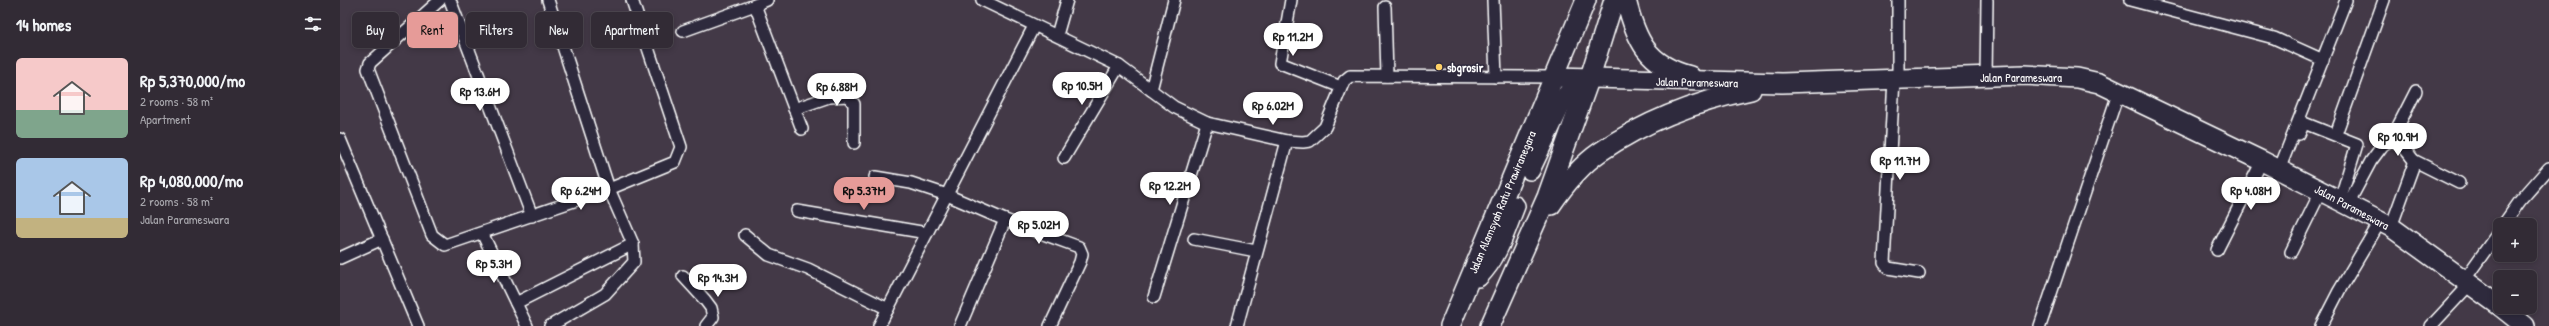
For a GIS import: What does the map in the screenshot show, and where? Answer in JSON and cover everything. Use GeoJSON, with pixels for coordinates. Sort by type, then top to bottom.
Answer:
{"type":"FeatureCollection","features":[{"type":"Feature","properties":{"kind":"highway","name":"Jalan Alamsyah Ratu Prawiranegara"},"geometry":{"type":"LineString","coordinates":[[1450,326],[1586,0]]}},
{"type":"Feature","properties":{"kind":"highway"},"geometry":{"type":"LineString","coordinates":[[1490,326],[1547,197],[1589,80],[1614,0]]}},
{"type":"Feature","properties":{"kind":"highway"},"geometry":{"type":"LineString","coordinates":[[1626,0],[1632,25],[1639,40],[1659,64],[1673,72],[1715,82]]}},
{"type":"Feature","properties":{"kind":"highway","name":"Jalan Parameswara"},"geometry":{"type":"LineString","coordinates":[[1555,77],[1589,80],[1782,83],[2024,75],[2077,78],[2099,83],[2119,91],[2262,161],[2385,224],[2468,281],[2493,301]]}},
{"type":"Feature","properties":{"kind":"highway"},"geometry":{"type":"LineString","coordinates":[[1465,291],[1487,268],[1498,250],[1557,109],[1569,92],[1589,80]]}},
{"type":"Feature","properties":{"kind":"highway"},"geometry":{"type":"LineString","coordinates":[[1532,232],[1564,186],[1600,152],[1660,118],[1726,96],[1782,83]]}},
{"type":"Feature","properties":{"kind":"highway","name":"Jalan Parameswara"},"geometry":{"type":"LineString","coordinates":[[2509,314],[2525,326]]}},
{"type":"Feature","properties":{"kind":"street"},"geometry":{"type":"LineString","coordinates":[[440,0],[370,62],[368,69],[432,236],[440,244],[450,245],[609,189],[675,162],[681,147],[632,0]]}},
{"type":"Feature","properties":{"kind":"street"},"geometry":{"type":"LineString","coordinates":[[450,0],[532,216]]}},
{"type":"Feature","properties":{"kind":"street"},"geometry":{"type":"LineString","coordinates":[[548,0],[609,189],[633,244],[634,262],[605,294],[550,326]]}},
{"type":"Feature","properties":{"kind":"street"},"geometry":{"type":"LineString","coordinates":[[683,31],[740,5],[755,5],[767,0]]}},
{"type":"Feature","properties":{"kind":"street"},"geometry":{"type":"LineString","coordinates":[[982,0],[1120,66],[1174,107],[1207,123],[1287,141],[1310,141],[1326,127],[1341,87],[1350,76],[1555,77]]}},
{"type":"Feature","properties":{"kind":"street"},"geometry":{"type":"LineString","coordinates":[[1057,35],[1067,0]]}},
{"type":"Feature","properties":{"kind":"street"},"geometry":{"type":"LineString","coordinates":[[1152,90],[1174,0]]}},
{"type":"Feature","properties":{"kind":"street"},"geometry":{"type":"LineString","coordinates":[[1292,0],[1280,63],[1341,87]]}},
{"type":"Feature","properties":{"kind":"street"},"geometry":{"type":"LineString","coordinates":[[1493,0],[1496,77]]}},
{"type":"Feature","properties":{"kind":"street"},"geometry":{"type":"LineString","coordinates":[[1898,0],[1896,79],[1884,262],[1888,268],[1920,273]]}},
{"type":"Feature","properties":{"kind":"street"},"geometry":{"type":"LineString","coordinates":[[1986,76],[1987,0]]}},
{"type":"Feature","properties":{"kind":"street"},"geometry":{"type":"LineString","coordinates":[[2130,0],[2274,38],[2324,60]]}},
{"type":"Feature","properties":{"kind":"street"},"geometry":{"type":"LineString","coordinates":[[2281,171],[2346,0]]}},
{"type":"Feature","properties":{"kind":"street"},"geometry":{"type":"LineString","coordinates":[[2336,134],[2384,0]]}},
{"type":"Feature","properties":{"kind":"street"},"geometry":{"type":"LineString","coordinates":[[755,5],[802,129]]}},
{"type":"Feature","properties":{"kind":"street"},"geometry":{"type":"LineString","coordinates":[[1385,7],[1387,76]]}},
{"type":"Feature","properties":{"kind":"street"},"geometry":{"type":"LineString","coordinates":[[879,326],[1034,26]]}},
{"type":"Feature","properties":{"kind":"street"},"geometry":{"type":"LineString","coordinates":[[1064,158],[1120,66]]}},
{"type":"Feature","properties":{"kind":"street"},"geometry":{"type":"LineString","coordinates":[[2040,326],[2119,91]]}},
{"type":"Feature","properties":{"kind":"street"},"geometry":{"type":"LineString","coordinates":[[2344,202],[2383,144],[2391,140],[2416,91]]}},
{"type":"Feature","properties":{"kind":"street"},"geometry":{"type":"LineString","coordinates":[[794,109],[829,97],[848,96],[854,104],[854,143]]}},
{"type":"Feature","properties":{"kind":"street"},"geometry":{"type":"LineString","coordinates":[[1154,297],[1207,123]]}},
{"type":"Feature","properties":{"kind":"street"},"geometry":{"type":"LineString","coordinates":[[2281,171],[2304,123],[2356,142],[2357,147],[2344,202]]}},
{"type":"Feature","properties":{"kind":"street"},"geometry":{"type":"LineString","coordinates":[[340,139],[418,326]]}},
{"type":"Feature","properties":{"kind":"street"},"geometry":{"type":"LineString","coordinates":[[2391,140],[2402,145],[2414,162]]}},
{"type":"Feature","properties":{"kind":"street"},"geometry":{"type":"LineString","coordinates":[[1236,326],[1287,141]]}},
{"type":"Feature","properties":{"kind":"street"},"geometry":{"type":"LineString","coordinates":[[2217,250],[2262,161]]}},
{"type":"Feature","properties":{"kind":"street"},"geometry":{"type":"LineString","coordinates":[[2414,162],[2418,161],[2459,183]]}},
{"type":"Feature","properties":{"kind":"street"},"geometry":{"type":"LineString","coordinates":[[2321,326],[2385,224],[2414,162]]}},
{"type":"Feature","properties":{"kind":"street"},"geometry":{"type":"LineString","coordinates":[[2508,218],[2520,201],[2549,168]]}},
{"type":"Feature","properties":{"kind":"street"},"geometry":{"type":"LineString","coordinates":[[875,177],[911,183],[947,194],[1005,220],[1077,246],[1081,250],[1080,262],[1050,326]]}},
{"type":"Feature","properties":{"kind":"street"},"geometry":{"type":"LineString","coordinates":[[2291,252],[2321,191]]}},
{"type":"Feature","properties":{"kind":"street"},"geometry":{"type":"LineString","coordinates":[[797,211],[927,233]]}},
{"type":"Feature","properties":{"kind":"street"},"geometry":{"type":"LineString","coordinates":[[960,326],[1005,220]]}},
{"type":"Feature","properties":{"kind":"street"},"geometry":{"type":"LineString","coordinates":[[482,233],[527,326]]}},
{"type":"Feature","properties":{"kind":"street"},"geometry":{"type":"LineString","coordinates":[[745,234],[769,255],[808,269],[888,309]]}},
{"type":"Feature","properties":{"kind":"street"},"geometry":{"type":"LineString","coordinates":[[340,258],[382,239]]}},
{"type":"Feature","properties":{"kind":"street"},"geometry":{"type":"LineString","coordinates":[[1194,239],[1256,251]]}},
{"type":"Feature","properties":{"kind":"street"},"geometry":{"type":"LineString","coordinates":[[2431,326],[2468,281],[2493,241]]}},
{"type":"Feature","properties":{"kind":"street"},"geometry":{"type":"LineString","coordinates":[[516,303],[633,244]]}},
{"type":"Feature","properties":{"kind":"street"},"geometry":{"type":"LineString","coordinates":[[683,276],[711,308],[713,317],[706,326]]}},
{"type":"Feature","properties":{"kind":"place","name":"sbgrosir"},"geometry":{"type":"Point","coordinates":[1439,67]}}]}
